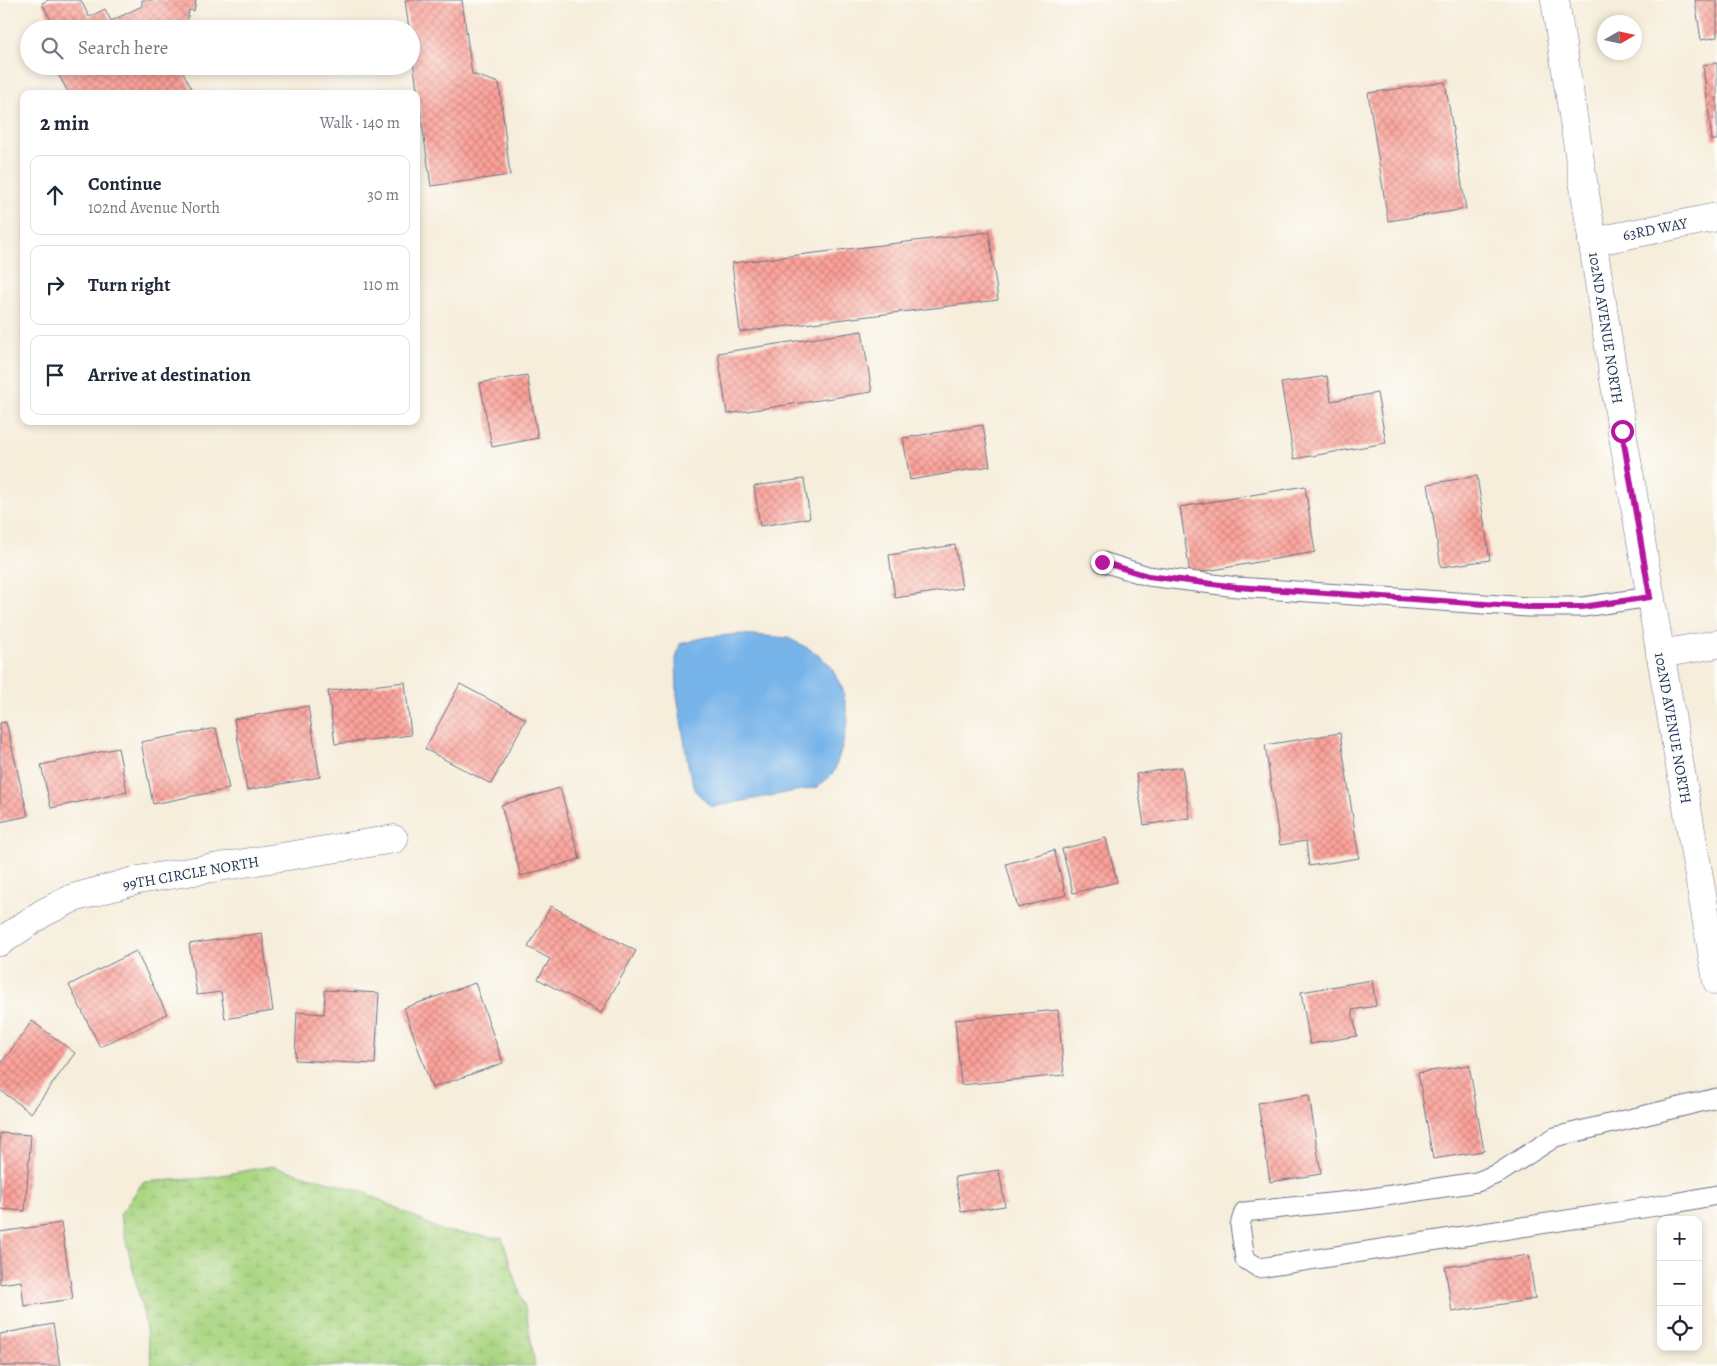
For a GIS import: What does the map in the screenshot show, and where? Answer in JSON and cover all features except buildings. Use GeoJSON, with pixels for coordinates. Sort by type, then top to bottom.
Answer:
{"type":"FeatureCollection","features":[{"type":"Feature","properties":{"kind":"street","name":"102ND AVENUE NORTH"},"geometry":{"type":"LineString","coordinates":[[1555,0],[1650,597],[1717,981]]}},
{"type":"Feature","properties":{"kind":"street","name":"63RD WAY"},"geometry":{"type":"LineString","coordinates":[[1592,242],[1717,217]]}},
{"type":"Feature","properties":{"kind":"street"},"geometry":{"type":"LineString","coordinates":[[1660,654],[1717,644]]}},
{"type":"Feature","properties":{"kind":"street","name":"99TH CIRCLE NORTH"},"geometry":{"type":"LineString","coordinates":[[0,942],[42,913],[73,898],[138,880],[394,839]]}},
{"type":"Feature","properties":{"kind":"lane"},"geometry":{"type":"LineString","coordinates":[[1102,562],[1148,576],[1237,587],[1528,607],[1582,607],[1650,597]]}},
{"type":"Feature","properties":{"kind":"lane"},"geometry":{"type":"LineString","coordinates":[[1717,1098],[1555,1137],[1499,1173],[1477,1182],[1359,1200],[1244,1212],[1240,1225],[1245,1259],[1259,1268],[1717,1195]]}},
{"type":"Feature","properties":{"kind":"green space"},"geometry":{"type":"Polygon","coordinates":[[[272,1166],[362,1191],[443,1231],[502,1238],[526,1311],[535,1366],[152,1366],[143,1312],[120,1215],[143,1182],[205,1178],[272,1166]]]}},
{"type":"Feature","properties":{"kind":"water"},"geometry":{"type":"Polygon","coordinates":[[[742,634],[788,638],[813,651],[830,665],[843,690],[848,720],[834,772],[818,787],[711,807],[696,792],[689,770],[677,695],[676,659],[680,644],[706,637],[742,634]]]}},
{"type":"Feature","properties":{"kind":"route"},"geometry":{"type":"LineString","coordinates":[[1102,562],[1148,576],[1237,587],[1528,607],[1582,607],[1650,597],[1622,431]]}}]}
